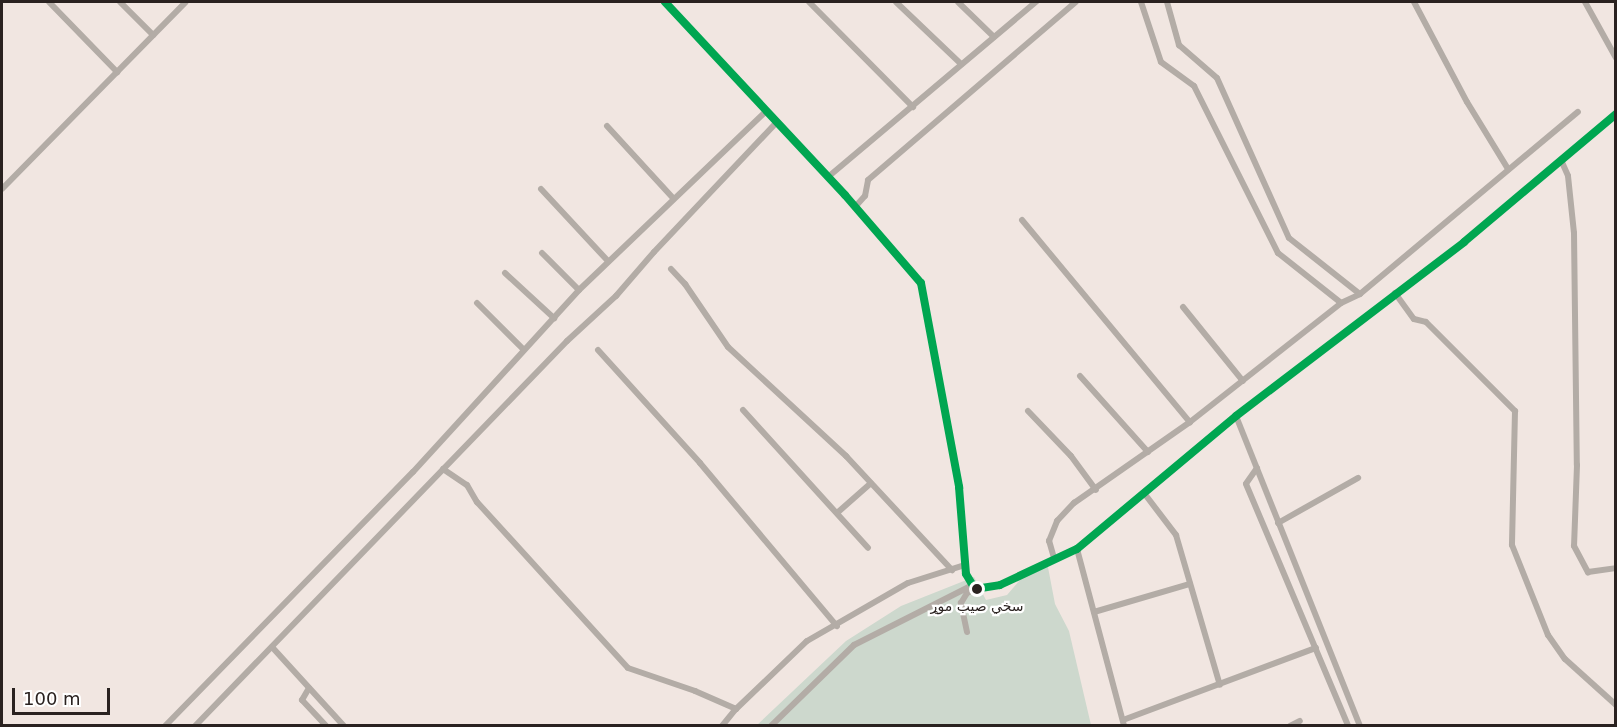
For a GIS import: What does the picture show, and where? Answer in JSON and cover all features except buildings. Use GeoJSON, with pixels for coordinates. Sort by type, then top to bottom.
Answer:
{"type":"FeatureCollection","features":[{"type":"Feature","properties":{"kind":"street"},"geometry":{"type":"LineString","coordinates":[[49,2],[117,72]]}},
{"type":"Feature","properties":{"kind":"street"},"geometry":{"type":"LineString","coordinates":[[120,2],[153,35]]}},
{"type":"Feature","properties":{"kind":"street"},"geometry":{"type":"LineString","coordinates":[[2,189],[186,2]]}},
{"type":"Feature","properties":{"kind":"street"},"geometry":{"type":"LineString","coordinates":[[665,2],[828,177],[921,283],[959,487],[966,574],[974,587]]}},
{"type":"Feature","properties":{"kind":"street"},"geometry":{"type":"LineString","coordinates":[[809,2],[913,107]]}},
{"type":"Feature","properties":{"kind":"street"},"geometry":{"type":"LineString","coordinates":[[896,2],[961,64]]}},
{"type":"Feature","properties":{"kind":"street"},"geometry":{"type":"LineString","coordinates":[[957,2],[994,37]]}},
{"type":"Feature","properties":{"kind":"street"},"geometry":{"type":"LineString","coordinates":[[828,177],[1036,2]]}},
{"type":"Feature","properties":{"kind":"street"},"geometry":{"type":"LineString","coordinates":[[855,207],[865,196],[868,180],[1076,2]]}},
{"type":"Feature","properties":{"kind":"street"},"geometry":{"type":"LineString","coordinates":[[1141,2],[1161,62],[1194,86],[1278,253],[1341,303]]}},
{"type":"Feature","properties":{"kind":"street"},"geometry":{"type":"LineString","coordinates":[[1167,2],[1179,45],[1217,78],[1289,238],[1360,294]]}},
{"type":"Feature","properties":{"kind":"street"},"geometry":{"type":"LineString","coordinates":[[1414,2],[1467,102],[1508,169]]}},
{"type":"Feature","properties":{"kind":"street"},"geometry":{"type":"LineString","coordinates":[[1585,2],[1616,58]]}},
{"type":"Feature","properties":{"kind":"street"},"geometry":{"type":"LineString","coordinates":[[165,726],[413,472],[579,290],[765,111]]}},
{"type":"Feature","properties":{"kind":"street"},"geometry":{"type":"LineString","coordinates":[[1054,558],[1048,541],[1057,521],[1074,503],[1096,490],[1191,422],[1341,303],[1360,294],[1578,112]]}},
{"type":"Feature","properties":{"kind":"street"},"geometry":{"type":"LineString","coordinates":[[771,726],[854,645],[974,587],[1000,585],[1077,549],[1236,416],[1464,242],[1616,114]]}},
{"type":"Feature","properties":{"kind":"street"},"geometry":{"type":"LineString","coordinates":[[195,726],[567,341],[616,296],[654,252],[776,123]]}},
{"type":"Feature","properties":{"kind":"street"},"geometry":{"type":"LineString","coordinates":[[607,126],[673,198]]}},
{"type":"Feature","properties":{"kind":"street"},"geometry":{"type":"LineString","coordinates":[[1561,160],[1568,176],[1574,233],[1576,465],[1574,546],[1588,572],[1616,568]]}},
{"type":"Feature","properties":{"kind":"street"},"geometry":{"type":"LineString","coordinates":[[540,189],[609,261]]}},
{"type":"Feature","properties":{"kind":"street"},"geometry":{"type":"LineString","coordinates":[[1022,220],[1191,422]]}},
{"type":"Feature","properties":{"kind":"street"},"geometry":{"type":"LineString","coordinates":[[542,253],[579,290]]}},
{"type":"Feature","properties":{"kind":"street"},"geometry":{"type":"LineString","coordinates":[[671,269],[685,284],[728,347],[846,456],[953,571]]}},
{"type":"Feature","properties":{"kind":"street"},"geometry":{"type":"LineString","coordinates":[[505,273],[554,318]]}},
{"type":"Feature","properties":{"kind":"street"},"geometry":{"type":"LineString","coordinates":[[1395,293],[1414,319],[1426,322],[1515,411],[1512,544],[1548,635],[1565,659],[1616,705]]}},
{"type":"Feature","properties":{"kind":"street"},"geometry":{"type":"LineString","coordinates":[[477,303],[524,350]]}},
{"type":"Feature","properties":{"kind":"street"},"geometry":{"type":"LineString","coordinates":[[1183,307],[1243,381]]}},
{"type":"Feature","properties":{"kind":"street"},"geometry":{"type":"LineString","coordinates":[[598,350],[700,463],[837,626]]}},
{"type":"Feature","properties":{"kind":"street"},"geometry":{"type":"LineString","coordinates":[[1080,376],[1148,452]]}},
{"type":"Feature","properties":{"kind":"street"},"geometry":{"type":"LineString","coordinates":[[742,410],[868,548]]}},
{"type":"Feature","properties":{"kind":"street"},"geometry":{"type":"LineString","coordinates":[[1028,411],[1071,456],[1096,490]]}},
{"type":"Feature","properties":{"kind":"street"},"geometry":{"type":"LineString","coordinates":[[1236,416],[1360,726]]}},
{"type":"Feature","properties":{"kind":"street"},"geometry":{"type":"LineString","coordinates":[[1257,468],[1246,484],[1348,726]]}},
{"type":"Feature","properties":{"kind":"street"},"geometry":{"type":"LineString","coordinates":[[443,469],[467,485],[477,502],[628,668],[696,691],[736,709]]}},
{"type":"Feature","properties":{"kind":"street"},"geometry":{"type":"LineString","coordinates":[[1278,523],[1358,478]]}},
{"type":"Feature","properties":{"kind":"street"},"geometry":{"type":"LineString","coordinates":[[837,513],[871,483]]}},
{"type":"Feature","properties":{"kind":"street"},"geometry":{"type":"LineString","coordinates":[[1144,494],[1176,535],[1220,685]]}},
{"type":"Feature","properties":{"kind":"street"},"geometry":{"type":"LineString","coordinates":[[1077,549],[1124,723],[1316,648]]}},
{"type":"Feature","properties":{"kind":"street"},"geometry":{"type":"LineString","coordinates":[[722,726],[736,709],[807,641],[837,626],[875,600],[908,584],[953,571],[965,565]]}},
{"type":"Feature","properties":{"kind":"street"},"geometry":{"type":"LineString","coordinates":[[1094,612],[1190,584]]}},
{"type":"Feature","properties":{"kind":"street"},"geometry":{"type":"LineString","coordinates":[[967,632],[961,603],[974,587]]}},
{"type":"Feature","properties":{"kind":"street"},"geometry":{"type":"LineString","coordinates":[[272,647],[344,726]]}},
{"type":"Feature","properties":{"kind":"street"},"geometry":{"type":"LineString","coordinates":[[309,688],[302,700],[326,726]]}},
{"type":"Feature","properties":{"kind":"street"},"geometry":{"type":"LineString","coordinates":[[1290,726],[1300,722]]}},
{"type":"Feature","properties":{"kind":"shaded area"},"geometry":{"type":"Polygon","coordinates":[[[1047,562],[1055,604],[1069,631],[1091,725],[756,726],[846,641],[901,606],[974,577],[986,600],[1007,595],[1026,573],[1047,562]]]}},
{"type":"Feature","properties":{"kind":"transit line"},"geometry":{"type":"LineString","coordinates":[[665,2],[845,195],[921,283],[959,487],[966,574],[975,589],[1000,585],[1077,549],[1236,416],[1464,242],[1616,114]]}},
{"type":"Feature","properties":{"kind":"place","name":"سخي صیب موړ"},"geometry":{"type":"Point","coordinates":[977,589]}}]}
